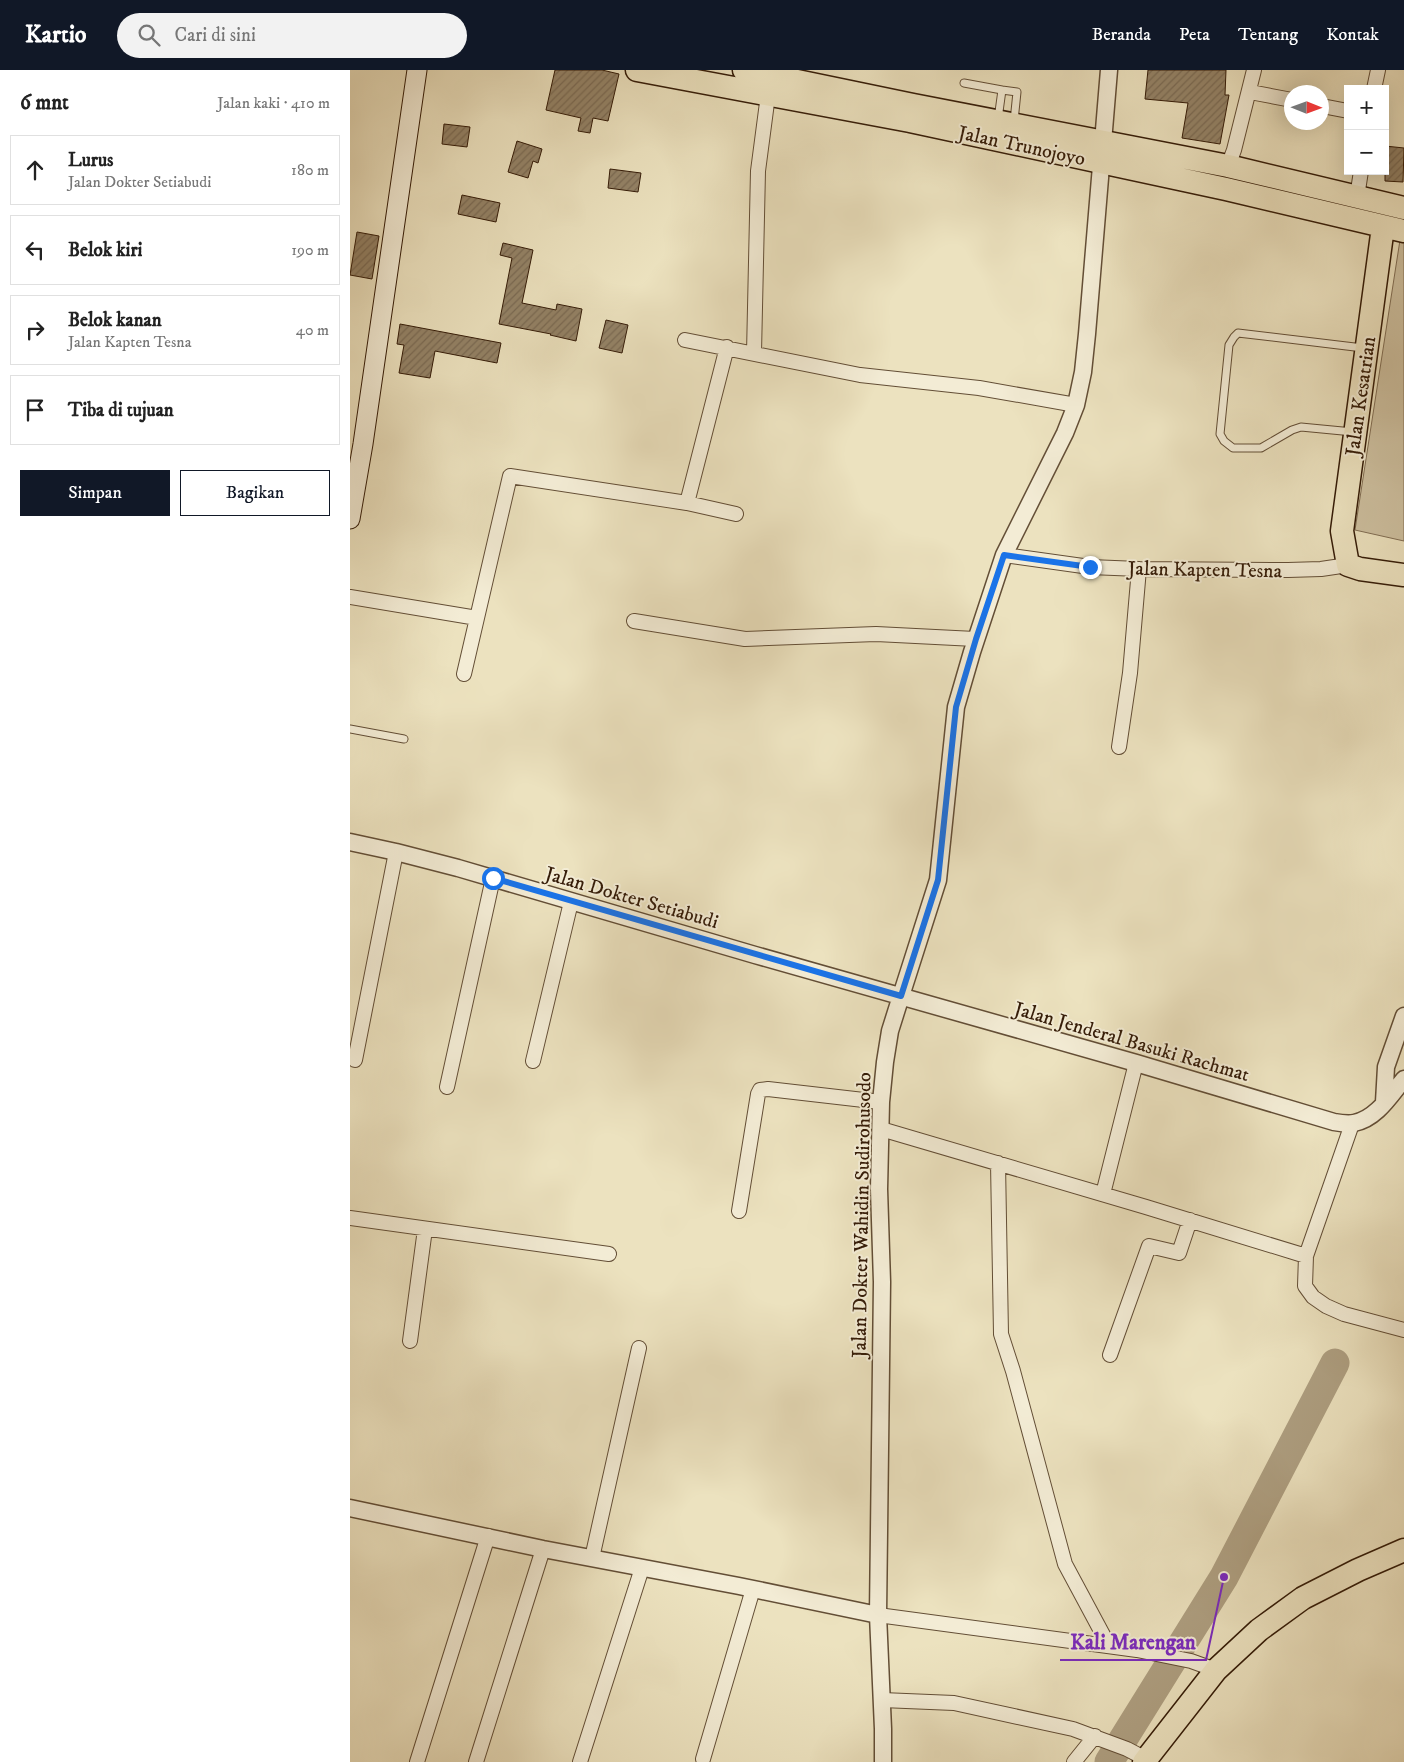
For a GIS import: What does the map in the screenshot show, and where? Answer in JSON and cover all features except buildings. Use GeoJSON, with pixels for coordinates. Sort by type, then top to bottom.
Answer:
{"type":"FeatureCollection","features":[{"type":"Feature","properties":{"kind":"highway","name":"Jalan Trunojoyo"},"geometry":{"type":"LineString","coordinates":[[637,70],[773,80]]}},
{"type":"Feature","properties":{"kind":"highway","name":"Jalan Trunojoyo"},"geometry":{"type":"LineString","coordinates":[[744,70],[773,80],[889,109],[1102,152],[1228,166],[1404,208]]}},
{"type":"Feature","properties":{"kind":"highway","name":"Jalan Trunojoyo"},"geometry":{"type":"LineString","coordinates":[[912,113],[1006,124],[1226,189],[1393,229]]}},
{"type":"Feature","properties":{"kind":"highway","name":"Jalan Kesatrian"},"geometry":{"type":"LineString","coordinates":[[1348,565],[1342,531],[1367,349],[1393,229]]}},
{"type":"Feature","properties":{"kind":"highway","name":"Jalan Kapten Tesna"},"geometry":{"type":"LineString","coordinates":[[1348,565],[1360,569],[1404,575]]}},
{"type":"Feature","properties":{"kind":"highway"},"geometry":{"type":"LineString","coordinates":[[1139,1756],[1216,1670],[1259,1630],[1303,1598],[1358,1570],[1404,1550]]}},
{"type":"Feature","properties":{"kind":"main road"},"geometry":{"type":"LineString","coordinates":[[350,519],[356,443],[417,70]]}},
{"type":"Feature","properties":{"kind":"street","name":"Jalan Dokter Wahidin Sudirohusodo"},"geometry":{"type":"LineString","coordinates":[[883,1762],[878,1616],[882,1282],[879,1189],[884,1062],[890,1031],[938,880],[956,707],[1004,555],[1065,433],[1076,404],[1083,372],[1087,334],[1109,70]]}},
{"type":"Feature","properties":{"kind":"street"},"geometry":{"type":"LineString","coordinates":[[1228,166],[1250,92],[1254,70]]}},
{"type":"Feature","properties":{"kind":"street"},"geometry":{"type":"LineString","coordinates":[[1375,85],[1378,70]]}},
{"type":"Feature","properties":{"kind":"street"},"geometry":{"type":"LineString","coordinates":[[754,353],[758,171],[773,80]]}},
{"type":"Feature","properties":{"kind":"street"},"geometry":{"type":"LineString","coordinates":[[1250,92],[1284,98]]}},
{"type":"Feature","properties":{"kind":"street"},"geometry":{"type":"LineString","coordinates":[[1329,107],[1344,110]]}},
{"type":"Feature","properties":{"kind":"street"},"geometry":{"type":"LineString","coordinates":[[1357,197],[1360,175]]}},
{"type":"Feature","properties":{"kind":"street"},"geometry":{"type":"LineString","coordinates":[[685,340],[860,375],[978,388],[1076,404]]}},
{"type":"Feature","properties":{"kind":"street"},"geometry":{"type":"LineString","coordinates":[[687,503],[727,347]]}},
{"type":"Feature","properties":{"kind":"street"},"geometry":{"type":"LineString","coordinates":[[464,674],[510,476],[687,503],[736,514]]}},
{"type":"Feature","properties":{"kind":"street","name":"Jalan Kapten Tesna"},"geometry":{"type":"LineString","coordinates":[[1004,555],[1090,567],[1139,569],[1288,570],[1348,565]]}},
{"type":"Feature","properties":{"kind":"street"},"geometry":{"type":"LineString","coordinates":[[1119,747],[1130,673],[1139,569]]}},
{"type":"Feature","properties":{"kind":"street"},"geometry":{"type":"LineString","coordinates":[[350,597],[477,618]]}},
{"type":"Feature","properties":{"kind":"street"},"geometry":{"type":"LineString","coordinates":[[634,621],[745,639],[876,634],[976,639]]}},
{"type":"Feature","properties":{"kind":"street","name":"Jalan Dokter Setiabudi"},"geometry":{"type":"LineString","coordinates":[[350,842],[396,852],[493,878],[901,996]]}},
{"type":"Feature","properties":{"kind":"street"},"geometry":{"type":"LineString","coordinates":[[355,1060],[396,852]]}},
{"type":"Feature","properties":{"kind":"street"},"geometry":{"type":"LineString","coordinates":[[447,1087],[493,878]]}},
{"type":"Feature","properties":{"kind":"street"},"geometry":{"type":"LineString","coordinates":[[533,1061],[571,902]]}},
{"type":"Feature","properties":{"kind":"street","name":"Jalan Jenderal Basuki Rachmat"},"geometry":{"type":"LineString","coordinates":[[901,996],[1334,1122],[1352,1124]]}},
{"type":"Feature","properties":{"kind":"street"},"geometry":{"type":"LineString","coordinates":[[1384,1102],[1386,1067],[1404,1016]]}},
{"type":"Feature","properties":{"kind":"street"},"geometry":{"type":"LineString","coordinates":[[1103,1194],[1136,1063]]}},
{"type":"Feature","properties":{"kind":"street"},"geometry":{"type":"LineString","coordinates":[[1404,1079],[1376,1113],[1352,1124],[1306,1256],[1305,1286],[1313,1297],[1326,1306],[1344,1314],[1404,1330]]}},
{"type":"Feature","properties":{"kind":"street"},"geometry":{"type":"LineString","coordinates":[[740,1211],[760,1090],[768,1088],[881,1102]]}},
{"type":"Feature","properties":{"kind":"street"},"geometry":{"type":"LineString","coordinates":[[881,1129],[1306,1256]]}},
{"type":"Feature","properties":{"kind":"street"},"geometry":{"type":"LineString","coordinates":[[998,1163],[1002,1334],[1065,1564],[1109,1646]]}},
{"type":"Feature","properties":{"kind":"street"},"geometry":{"type":"LineString","coordinates":[[350,1218],[609,1254]]}},
{"type":"Feature","properties":{"kind":"street"},"geometry":{"type":"LineString","coordinates":[[1110,1355],[1149,1246],[1179,1253],[1190,1220]]}},
{"type":"Feature","properties":{"kind":"street"},"geometry":{"type":"LineString","coordinates":[[410,1340],[425,1229]]}},
{"type":"Feature","properties":{"kind":"street"},"geometry":{"type":"LineString","coordinates":[[592,1558],[639,1348]]}},
{"type":"Feature","properties":{"kind":"street"},"geometry":{"type":"LineString","coordinates":[[350,1508],[878,1616],[1165,1654],[1216,1670]]}},
{"type":"Feature","properties":{"kind":"street"},"geometry":{"type":"LineString","coordinates":[[417,1762],[488,1536]]}},
{"type":"Feature","properties":{"kind":"street"},"geometry":{"type":"LineString","coordinates":[[476,1762],[543,1549]]}},
{"type":"Feature","properties":{"kind":"street"},"geometry":{"type":"LineString","coordinates":[[580,1762],[642,1568]]}},
{"type":"Feature","properties":{"kind":"street"},"geometry":{"type":"LineString","coordinates":[[703,1759],[753,1589]]}},
{"type":"Feature","properties":{"kind":"street"},"geometry":{"type":"LineString","coordinates":[[882,1700],[954,1703],[1073,1729],[1095,1736],[1139,1756]]}},
{"type":"Feature","properties":{"kind":"street"},"geometry":{"type":"LineString","coordinates":[[1074,1762],[1095,1736]]}},
{"type":"Feature","properties":{"kind":"lane"},"geometry":{"type":"LineString","coordinates":[[964,83],[1017,92],[1006,124]]}},
{"type":"Feature","properties":{"kind":"lane"},"geometry":{"type":"LineString","coordinates":[[1002,90],[1006,124]]}},
{"type":"Feature","properties":{"kind":"lane"},"geometry":{"type":"LineString","coordinates":[[1356,432],[1301,427],[1292,430],[1261,448],[1233,448],[1224,441],[1220,434],[1229,345],[1234,336],[1238,334],[1367,349]]}},
{"type":"Feature","properties":{"kind":"lane"},"geometry":{"type":"LineString","coordinates":[[350,729],[404,739]]}},
{"type":"Feature","properties":{"kind":"shaded area"},"geometry":{"type":"Polygon","coordinates":[[[1400,240],[1404,241],[1404,541],[1355,530],[1400,240]]]}},
{"type":"Feature","properties":{"kind":"waterway"},"geometry":{"type":"LineString","coordinates":[[1109,1762],[1224,1577],[1335,1363]]}},
{"type":"Feature","properties":{"kind":"place","name":"Kali Marengan"},"geometry":{"type":"Point","coordinates":[1224,1577]}},
{"type":"Feature","properties":{"kind":"route"},"geometry":{"type":"LineString","coordinates":[[493,878],[901,996],[938,880],[956,707],[1004,555],[1090,567]]}}]}
